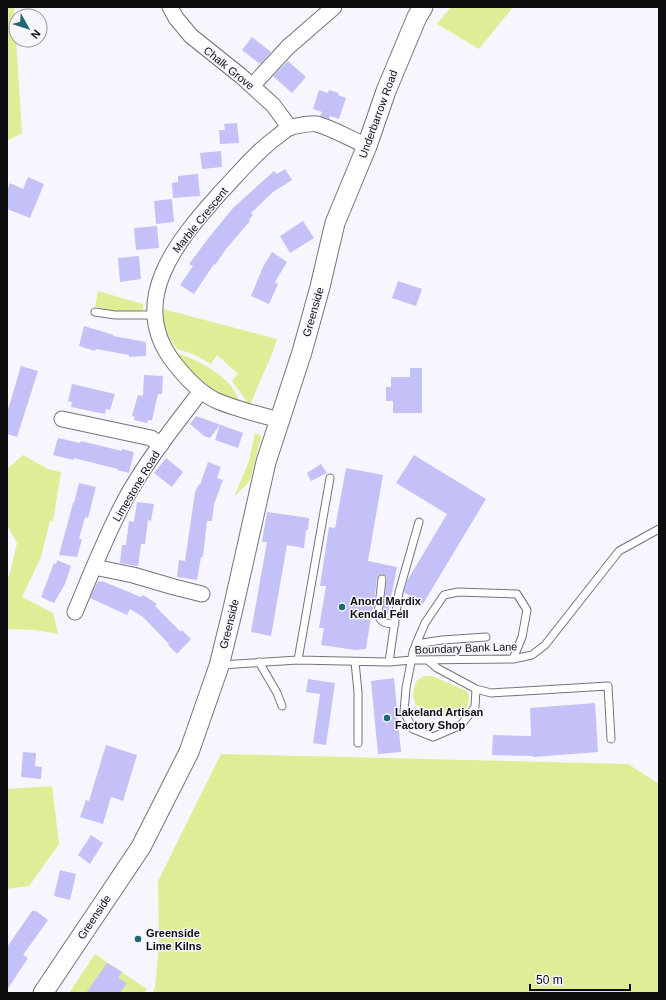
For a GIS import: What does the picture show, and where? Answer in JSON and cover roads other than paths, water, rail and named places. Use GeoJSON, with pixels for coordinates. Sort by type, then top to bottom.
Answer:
{"type":"FeatureCollection","features":[{"type":"Feature","properties":{"kind":"street","name":"Chalk Grove"},"geometry":{"type":"LineString","coordinates":[[170,7],[176,18],[191,36],[273,105],[290,128]]}},
{"type":"Feature","properties":{"kind":"street"},"geometry":{"type":"LineString","coordinates":[[252,86],[288,48],[334,7]]}},
{"type":"Feature","properties":{"kind":"street","name":"Underbarrow Road"},"geometry":{"type":"LineString","coordinates":[[335,223],[367,146],[386,91],[417,17],[423,7]]}},
{"type":"Feature","properties":{"kind":"street","name":"Marble Crescent"},"geometry":{"type":"LineString","coordinates":[[279,420],[215,400],[201,391],[181,371],[168,355],[159,338],[155,315],[156,296],[160,278],[164,268],[179,244],[206,210],[263,147],[290,128],[316,124],[367,146]]}},
{"type":"Feature","properties":{"kind":"street","name":"Greenside"},"geometry":{"type":"LineString","coordinates":[[43,993],[141,847],[188,752],[218,666],[232,613],[266,462],[302,352],[335,223]]}},
{"type":"Feature","properties":{"kind":"street","name":"Limestone Road"},"geometry":{"type":"LineString","coordinates":[[75,612],[110,530],[127,496],[161,445],[201,391]]}},
{"type":"Feature","properties":{"kind":"street"},"geometry":{"type":"LineString","coordinates":[[62,419],[151,438],[161,445]]}},
{"type":"Feature","properties":{"kind":"street"},"geometry":{"type":"LineString","coordinates":[[94,567],[133,575],[202,594]]}},
{"type":"Feature","properties":{"kind":"lane"},"geometry":{"type":"LineString","coordinates":[[95,312],[116,315],[155,315]]}},
{"type":"Feature","properties":{"kind":"lane"},"geometry":{"type":"LineString","coordinates":[[298,660],[330,478]]}},
{"type":"Feature","properties":{"kind":"lane"},"geometry":{"type":"LineString","coordinates":[[390,662],[399,592],[419,522]]}},
{"type":"Feature","properties":{"kind":"lane","name":"Boundary Bank Lane"},"geometry":{"type":"LineString","coordinates":[[218,666],[298,660],[390,662],[412,660],[513,659],[532,655],[545,645],[619,551],[659,529]]}},
{"type":"Feature","properties":{"kind":"lane"},"geometry":{"type":"LineString","coordinates":[[382,579],[378,615],[380,621],[383,623],[395,624]]}},
{"type":"Feature","properties":{"kind":"lane"},"geometry":{"type":"LineString","coordinates":[[476,689],[475,707],[461,725],[433,737],[413,729],[404,712],[406,686],[416,644],[425,622],[444,595],[458,592],[517,594],[527,610],[522,638],[513,659]]}},
{"type":"Feature","properties":{"kind":"lane"},"geometry":{"type":"LineString","coordinates":[[416,644],[442,640],[486,637]]}},
{"type":"Feature","properties":{"kind":"lane"},"geometry":{"type":"LineString","coordinates":[[429,661],[437,668],[476,689],[491,693],[608,686],[611,739]]}},
{"type":"Feature","properties":{"kind":"lane"},"geometry":{"type":"LineString","coordinates":[[259,662],[277,693],[282,706]]}},
{"type":"Feature","properties":{"kind":"lane"},"geometry":{"type":"LineString","coordinates":[[356,662],[358,692],[358,743]]}},
{"type":"Feature","properties":{"kind":"place","name":"Anord Mardix Kendal Fell"},"geometry":{"type":"Point","coordinates":[342,607]}},
{"type":"Feature","properties":{"kind":"place","name":"Lakeland Artisan Factory Shop"},"geometry":{"type":"Point","coordinates":[387,718]}},
{"type":"Feature","properties":{"kind":"place","name":"Greenside Lime Kilns"},"geometry":{"type":"Point","coordinates":[138,939]}}]}
